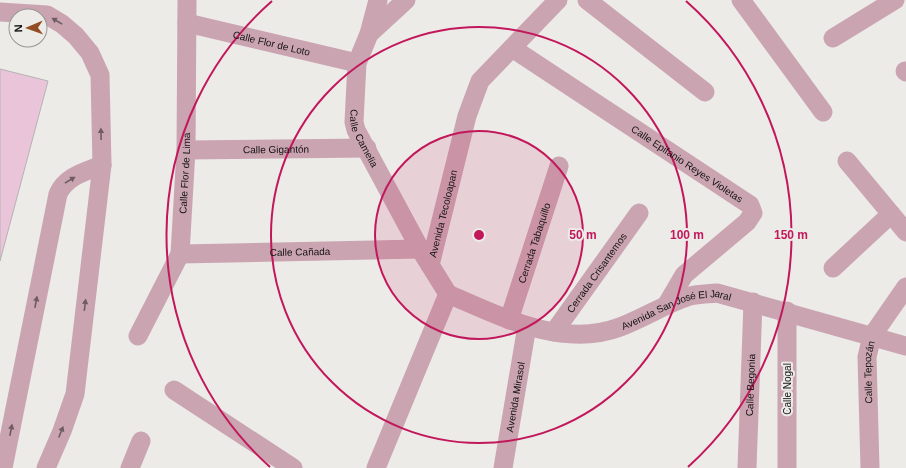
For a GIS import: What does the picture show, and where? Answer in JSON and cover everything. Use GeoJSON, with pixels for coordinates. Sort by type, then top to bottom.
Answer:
{"type":"FeatureCollection","features":[{"type":"Feature","properties":{"kind":"street","name":"Calle Flor de Lima"},"geometry":{"type":"LineString","coordinates":[[138,336],[180,254],[186,150],[187,0]]}},
{"type":"Feature","properties":{"kind":"street","name":"Calle Camelia"},"geometry":{"type":"LineString","coordinates":[[378,0],[369,34],[357,63],[354,122],[356,130],[430,265]]}},
{"type":"Feature","properties":{"kind":"street"},"geometry":{"type":"LineString","coordinates":[[369,34],[406,0]]}},
{"type":"Feature","properties":{"kind":"street","name":"Avenida Tecoloapan"},"geometry":{"type":"LineString","coordinates":[[448,294],[430,265],[466,116],[480,81],[558,0]]}},
{"type":"Feature","properties":{"kind":"street"},"geometry":{"type":"LineString","coordinates":[[587,0],[705,92]]}},
{"type":"Feature","properties":{"kind":"street"},"geometry":{"type":"LineString","coordinates":[[741,0],[823,112]]}},
{"type":"Feature","properties":{"kind":"street"},"geometry":{"type":"LineString","coordinates":[[833,38],[872,6],[895,0]]}},
{"type":"Feature","properties":{"kind":"street"},"geometry":{"type":"LineString","coordinates":[[0,12],[47,15],[62,24],[76,36],[90,53],[100,75],[102,165],[75,394],[62,431],[46,468]]}},
{"type":"Feature","properties":{"kind":"street","name":"Calle Flor de Loto"},"geometry":{"type":"LineString","coordinates":[[187,23],[357,63]]}},
{"type":"Feature","properties":{"kind":"street","name":"Calle Epifanio Reyes Violetas"},"geometry":{"type":"LineString","coordinates":[[512,48],[750,205],[753,213],[747,222],[684,275],[667,304]]}},
{"type":"Feature","properties":{"kind":"street","name":"Calle Gigantón"},"geometry":{"type":"LineString","coordinates":[[186,150],[367,148]]}},
{"type":"Feature","properties":{"kind":"street"},"geometry":{"type":"LineString","coordinates":[[847,161],[906,232]]}},
{"type":"Feature","properties":{"kind":"street"},"geometry":{"type":"LineString","coordinates":[[3,468],[58,194],[62,185],[70,178],[102,165]]}},
{"type":"Feature","properties":{"kind":"street","name":"Cerrada Tabaquillo"},"geometry":{"type":"LineString","coordinates":[[509,320],[559,166]]}},
{"type":"Feature","properties":{"kind":"street","name":"Cerrada Crisantemos"},"geometry":{"type":"LineString","coordinates":[[554,332],[639,213]]}},
{"type":"Feature","properties":{"kind":"street"},"geometry":{"type":"LineString","coordinates":[[833,268],[891,214]]}},
{"type":"Feature","properties":{"kind":"street","name":"Calle Cañada"},"geometry":{"type":"LineString","coordinates":[[180,254],[420,249]]}},
{"type":"Feature","properties":{"kind":"street","name":"Calle Tepozán"},"geometry":{"type":"LineString","coordinates":[[870,468],[867,357],[872,336],[906,287]]}},
{"type":"Feature","properties":{"kind":"street","name":"Avenida San José El Jaral"},"geometry":{"type":"LineString","coordinates":[[448,294],[527,326],[554,332],[595,334],[620,328],[667,304],[692,296],[717,293],[787,311],[906,346]]}},
{"type":"Feature","properties":{"kind":"street"},"geometry":{"type":"LineString","coordinates":[[376,468],[448,294]]}},
{"type":"Feature","properties":{"kind":"street","name":"Calle Begonia"},"geometry":{"type":"LineString","coordinates":[[747,468],[753,302]]}},
{"type":"Feature","properties":{"kind":"street","name":"Calle Nogal"},"geometry":{"type":"LineString","coordinates":[[786,468],[787,311]]}},
{"type":"Feature","properties":{"kind":"street","name":"Avenida Mirasol"},"geometry":{"type":"LineString","coordinates":[[503,468],[527,326]]}},
{"type":"Feature","properties":{"kind":"street"},"geometry":{"type":"LineString","coordinates":[[174,390],[293,468]]}},
{"type":"Feature","properties":{"kind":"street"},"geometry":{"type":"LineString","coordinates":[[130,468],[141,441]]}},
{"type":"Feature","properties":{"kind":"building"},"geometry":{"type":"Polygon","coordinates":[[[0,69],[48,81],[0,261],[0,69]]]}}]}
